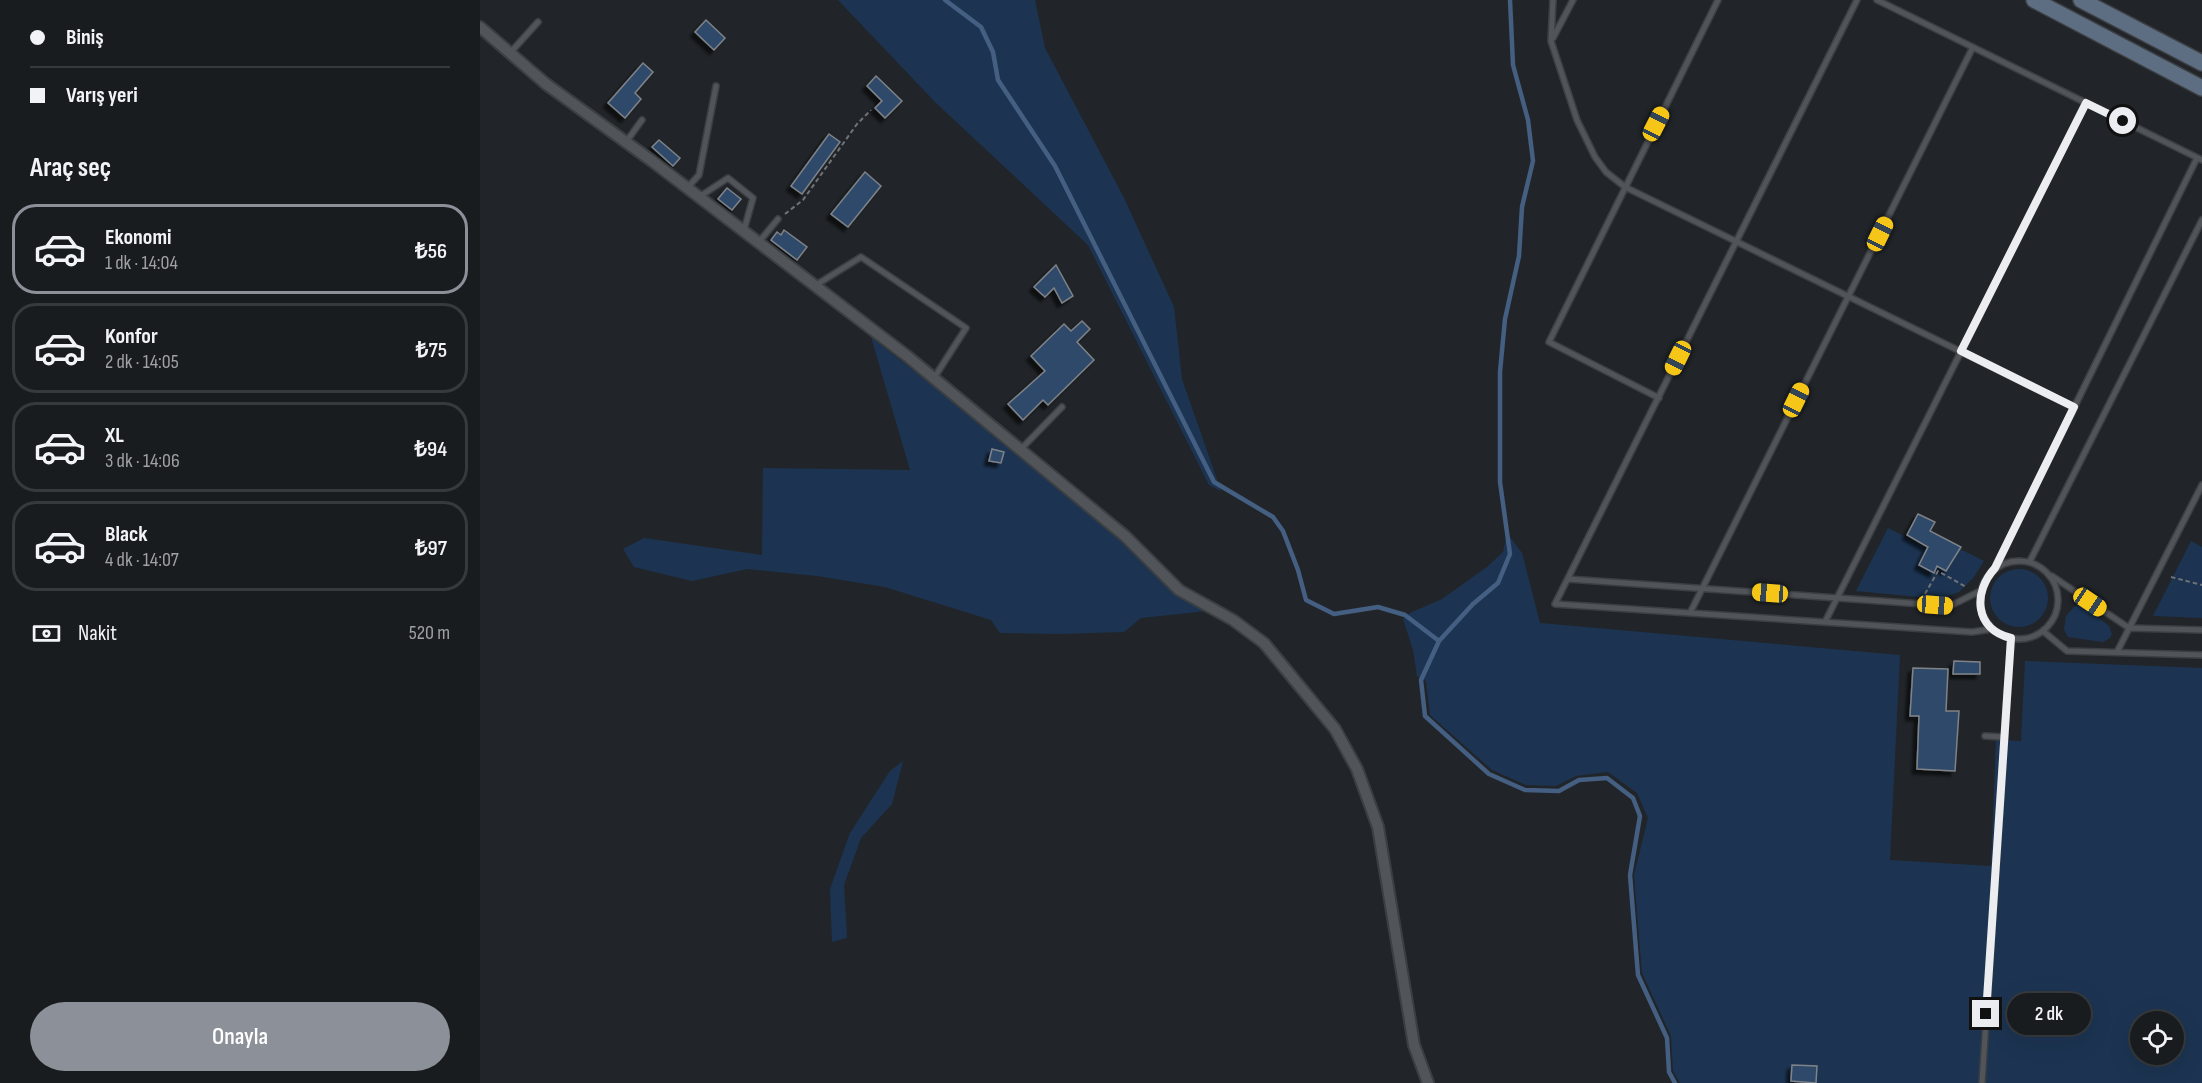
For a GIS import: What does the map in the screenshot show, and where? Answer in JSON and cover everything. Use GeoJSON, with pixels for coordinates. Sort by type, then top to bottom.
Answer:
{"type":"FeatureCollection","features":[{"type":"Feature","properties":{"kind":"main road"},"geometry":{"type":"LineString","coordinates":[[2034,0],[2202,88]]}},
{"type":"Feature","properties":{"kind":"main road"},"geometry":{"type":"LineString","coordinates":[[2081,0],[2202,63]]}},
{"type":"Feature","properties":{"kind":"street"},"geometry":{"type":"LineString","coordinates":[[480,27],[546,84],[816,285],[1021,448],[1125,536],[1179,590],[1233,620],[1264,643],[1335,729],[1357,769],[1378,827],[1414,1045],[1428,1083]]}},
{"type":"Feature","properties":{"kind":"lane"},"geometry":{"type":"LineString","coordinates":[[1553,0],[1551,41],[1577,120],[1606,172],[1625,187],[2074,407]]}},
{"type":"Feature","properties":{"kind":"lane"},"geometry":{"type":"LineString","coordinates":[[1551,41],[1573,0]]}},
{"type":"Feature","properties":{"kind":"lane"},"geometry":{"type":"LineString","coordinates":[[1659,398],[1549,342],[1718,0]]}},
{"type":"Feature","properties":{"kind":"lane"},"geometry":{"type":"LineString","coordinates":[[1857,0],[1555,604],[1972,632],[1992,629]]}},
{"type":"Feature","properties":{"kind":"lane"},"geometry":{"type":"LineString","coordinates":[[1568,579],[1950,606],[1978,592],[1995,568],[2200,159],[1877,0]]}},
{"type":"Feature","properties":{"kind":"lane"},"geometry":{"type":"LineString","coordinates":[[510,53],[538,22]]}},
{"type":"Feature","properties":{"kind":"lane"},"geometry":{"type":"LineString","coordinates":[[1690,614],[1973,47]]}},
{"type":"Feature","properties":{"kind":"lane"},"geometry":{"type":"LineString","coordinates":[[687,188],[699,175],[716,86]]}},
{"type":"Feature","properties":{"kind":"lane"},"geometry":{"type":"LineString","coordinates":[[1825,622],[2086,103]]}},
{"type":"Feature","properties":{"kind":"lane"},"geometry":{"type":"LineString","coordinates":[[626,142],[642,120]]}},
{"type":"Feature","properties":{"kind":"lane"},"geometry":{"type":"LineString","coordinates":[[699,197],[728,178],[753,198],[743,231]]}},
{"type":"Feature","properties":{"kind":"lane"},"geometry":{"type":"LineString","coordinates":[[758,243],[778,219]]}},
{"type":"Feature","properties":{"kind":"lane"},"geometry":{"type":"LineString","coordinates":[[2030,561],[2202,220]]}},
{"type":"Feature","properties":{"kind":"lane"},"geometry":{"type":"LineString","coordinates":[[816,285],[861,257],[966,328],[934,378]]}},
{"type":"Feature","properties":{"kind":"lane"},"geometry":{"type":"LineString","coordinates":[[1021,448],[1062,407]]}},
{"type":"Feature","properties":{"kind":"lane"},"geometry":{"type":"LineString","coordinates":[[2117,652],[2202,485]]}},
{"type":"Feature","properties":{"kind":"lane"},"geometry":{"type":"LineString","coordinates":[[1995,568],[2006,562],[2030,561],[2041,566],[2050,575],[2130,628],[2202,630]]}},
{"type":"Feature","properties":{"kind":"lane"},"geometry":{"type":"LineString","coordinates":[[1978,592],[1984,618],[1992,629],[2011,638],[2031,638],[2043,631],[2058,610],[2058,592],[2050,575]]}},
{"type":"Feature","properties":{"kind":"lane"},"geometry":{"type":"LineString","coordinates":[[2043,631],[2067,651],[2202,655]]}},
{"type":"Feature","properties":{"kind":"lane"},"geometry":{"type":"LineString","coordinates":[[1982,1083],[2011,638]]}},
{"type":"Feature","properties":{"kind":"lane"},"geometry":{"type":"LineString","coordinates":[[1985,736],[2003,736]]}},
{"type":"Feature","properties":{"kind":"path"},"geometry":{"type":"LineString","coordinates":[[778,219],[803,200],[857,124],[871,110]]}},
{"type":"Feature","properties":{"kind":"path"},"geometry":{"type":"LineString","coordinates":[[1920,604],[1938,571],[1978,592]]}},
{"type":"Feature","properties":{"kind":"path"},"geometry":{"type":"LineString","coordinates":[[2171,577],[2202,585]]}},
{"type":"Feature","properties":{"kind":"shaded area"},"geometry":{"type":"Polygon","coordinates":[[[838,0],[1035,0],[1045,48],[1124,198],[1174,307],[1182,379],[1221,491],[1209,485],[1088,245],[935,102],[838,0]]]}},
{"type":"Feature","properties":{"kind":"shaded area"},"geometry":{"type":"Polygon","coordinates":[[[871,337],[995,435],[1115,536],[1174,594],[1207,611],[1141,618],[1124,632],[1000,633],[991,620],[885,587],[817,576],[747,569],[692,581],[634,567],[623,549],[644,538],[762,555],[763,468],[910,470],[871,337]]]}},
{"type":"Feature","properties":{"kind":"shaded area"},"geometry":{"type":"Polygon","coordinates":[[[1888,528],[1953,561],[1960,549],[1984,561],[1974,577],[1959,592],[1940,599],[1856,591],[1888,528]]]}},
{"type":"Feature","properties":{"kind":"shaded area"},"geometry":{"type":"Polygon","coordinates":[[[1507,533],[1522,553],[1540,623],[1900,655],[1890,860],[1991,866],[1996,740],[2021,741],[2025,661],[2202,668],[2202,1083],[1680,1083],[1673,1071],[1671,1036],[1642,973],[1634,875],[1648,818],[1637,793],[1608,772],[1576,776],[1556,786],[1526,785],[1492,770],[1430,715],[1426,681],[1417,676],[1413,650],[1403,619],[1410,613],[1442,599],[1487,567],[1503,552],[1507,533]]]}},
{"type":"Feature","properties":{"kind":"shaded area"},"geometry":{"type":"Polygon","coordinates":[[[2191,541],[2202,547],[2202,618],[2153,616],[2191,541]]]}},
{"type":"Feature","properties":{"kind":"shaded area"},"geometry":{"type":"Polygon","coordinates":[[[2019,569],[2030,571],[2040,577],[2046,587],[2048,598],[2046,609],[2040,619],[2030,625],[2019,627],[2008,625],[1998,619],[1992,609],[1990,598],[1992,587],[1998,577],[2008,571],[2019,569]]]}},
{"type":"Feature","properties":{"kind":"shaded area"},"geometry":{"type":"Polygon","coordinates":[[[2082,605],[2109,626],[2112,634],[2110,638],[2103,642],[2068,637],[2064,630],[2066,616],[2075,606],[2082,605]]]}},
{"type":"Feature","properties":{"kind":"shaded area"},"geometry":{"type":"Polygon","coordinates":[[[903,761],[892,804],[861,838],[844,885],[847,938],[832,942],[830,889],[850,833],[890,771],[903,761]]]}},
{"type":"Feature","properties":{"kind":"building"},"geometry":{"type":"Polygon","coordinates":[[[706,20],[725,38],[714,50],[695,32],[706,20]]]}},
{"type":"Feature","properties":{"kind":"building"},"geometry":{"type":"Polygon","coordinates":[[[643,63],[653,72],[635,93],[641,99],[625,118],[608,103],[643,63]]]}},
{"type":"Feature","properties":{"kind":"building"},"geometry":{"type":"Polygon","coordinates":[[[876,76],[902,101],[885,118],[875,108],[882,101],[867,86],[876,76]]]}},
{"type":"Feature","properties":{"kind":"building"},"geometry":{"type":"Polygon","coordinates":[[[829,134],[840,142],[802,194],[791,186],[829,134]]]}},
{"type":"Feature","properties":{"kind":"building"},"geometry":{"type":"Polygon","coordinates":[[[659,140],[680,158],[673,166],[652,147],[659,140]]]}},
{"type":"Feature","properties":{"kind":"building"},"geometry":{"type":"Polygon","coordinates":[[[865,172],[881,186],[848,227],[831,214],[865,172]]]}},
{"type":"Feature","properties":{"kind":"building"},"geometry":{"type":"Polygon","coordinates":[[[727,188],[741,199],[732,210],[718,199],[727,188]]]}},
{"type":"Feature","properties":{"kind":"building"},"geometry":{"type":"Polygon","coordinates":[[[784,230],[807,247],[797,260],[771,240],[777,232],[781,235],[784,230]]]}},
{"type":"Feature","properties":{"kind":"building"},"geometry":{"type":"Polygon","coordinates":[[[1056,265],[1073,296],[1062,303],[1054,288],[1045,297],[1034,287],[1056,265]]]}},
{"type":"Feature","properties":{"kind":"building"},"geometry":{"type":"Polygon","coordinates":[[[1082,321],[1090,329],[1077,342],[1094,360],[1048,405],[1043,400],[1023,420],[1008,404],[1045,371],[1031,356],[1064,324],[1071,331],[1082,321]]]}},
{"type":"Feature","properties":{"kind":"building"},"geometry":{"type":"Polygon","coordinates":[[[992,449],[1004,452],[1001,463],[989,461],[992,449]]]}},
{"type":"Feature","properties":{"kind":"building"},"geometry":{"type":"Polygon","coordinates":[[[1918,514],[1935,522],[1930,531],[1961,547],[1946,571],[1937,566],[1934,573],[1919,565],[1928,547],[1907,535],[1918,514]]]}},
{"type":"Feature","properties":{"kind":"building"},"geometry":{"type":"Polygon","coordinates":[[[1954,661],[1980,662],[1980,674],[1953,674],[1954,661]]]}},
{"type":"Feature","properties":{"kind":"building"},"geometry":{"type":"Polygon","coordinates":[[[1913,668],[1948,669],[1946,711],[1959,711],[1955,771],[1917,769],[1919,716],[1910,716],[1913,668]]]}},
{"type":"Feature","properties":{"kind":"building"},"geometry":{"type":"Polygon","coordinates":[[[1792,1065],[1817,1066],[1816,1083],[1791,1081],[1792,1065]]]}},
{"type":"Feature","properties":{"kind":"waterway"},"geometry":{"type":"LineString","coordinates":[[945,0],[981,27],[993,52],[998,80],[1055,166],[1214,482],[1273,517],[1283,531],[1298,570],[1306,600],[1334,614],[1378,607],[1405,615],[1439,641],[1421,680],[1425,716],[1489,774],[1525,790],[1559,791],[1579,780],[1607,778],[1633,798],[1640,816],[1630,875],[1638,975],[1667,1038],[1669,1072],[1675,1083]]}},
{"type":"Feature","properties":{"kind":"waterway"},"geometry":{"type":"LineString","coordinates":[[1439,641],[1473,604],[1498,583],[1510,554],[1500,482],[1500,372],[1505,319],[1519,256],[1522,207],[1533,161],[1528,120],[1513,65],[1510,0]]}},
{"type":"Feature","properties":{"kind":"route"},"geometry":{"type":"LineString","coordinates":[[1986,1014],[2011,638],[1992,629],[1984,618],[1980,605],[1980,591],[1986,578],[1995,568],[2074,407],[1961,351],[2086,103],[2123,121]]}}]}
